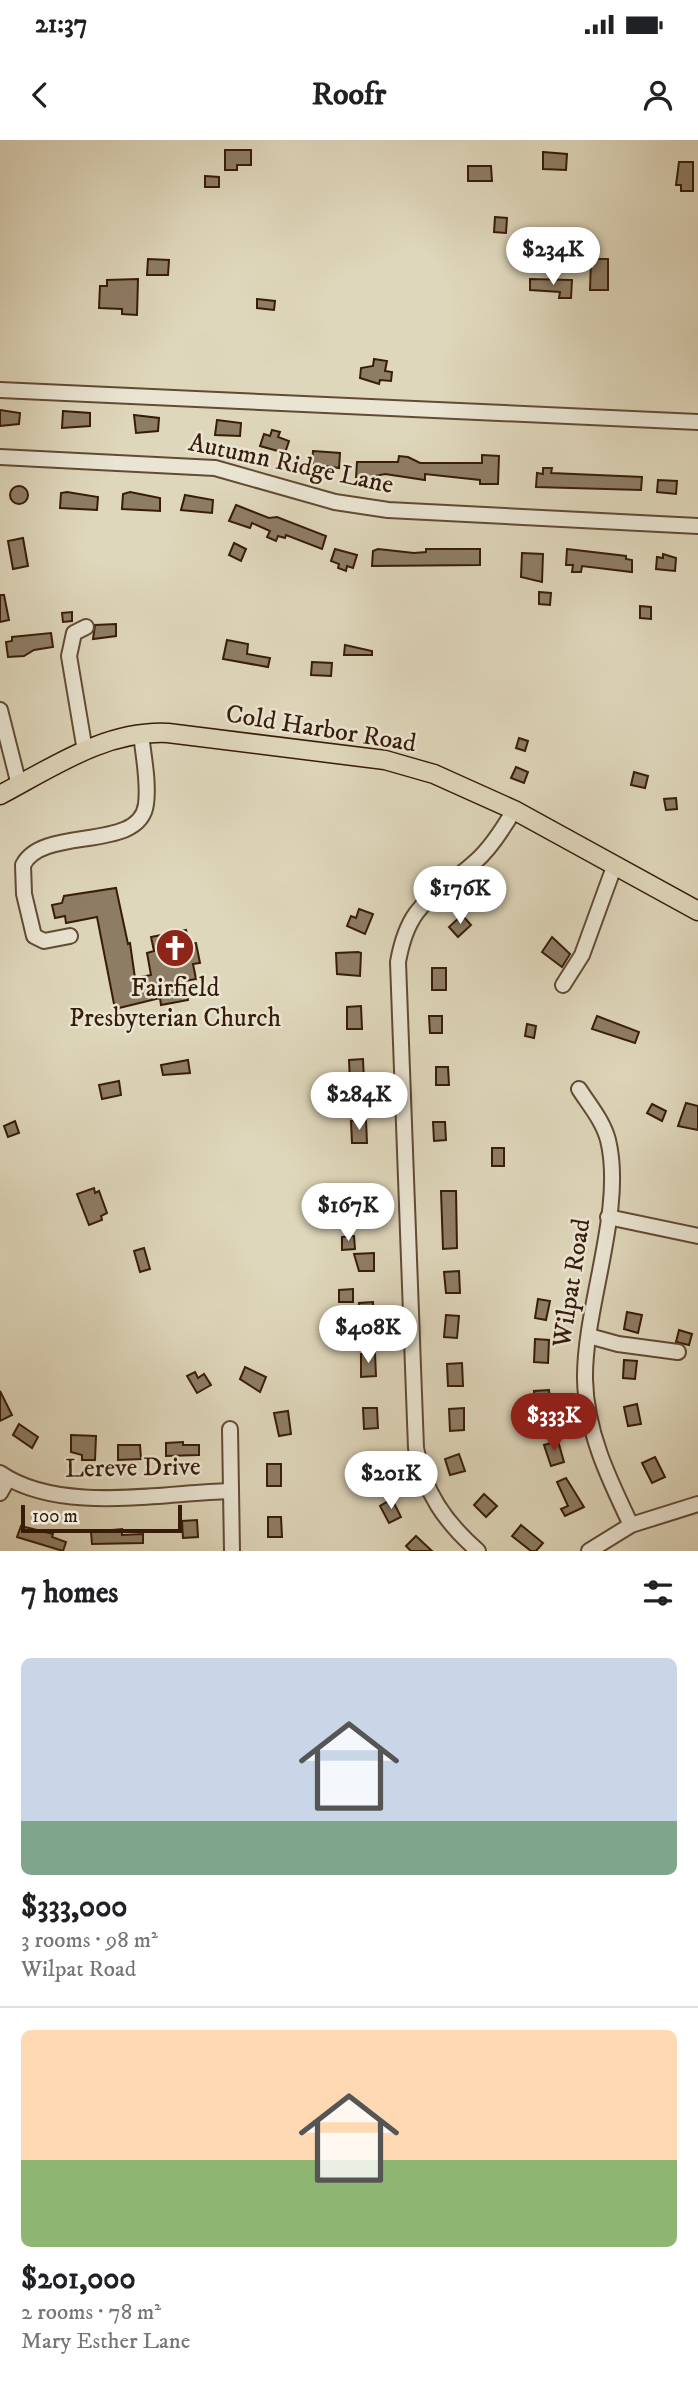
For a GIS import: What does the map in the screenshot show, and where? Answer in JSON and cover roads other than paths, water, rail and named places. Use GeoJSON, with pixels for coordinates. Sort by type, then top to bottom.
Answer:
{"type":"FeatureCollection","features":[{"type":"Feature","properties":{"kind":"main road","name":"Cold Harbor Road"},"geometry":{"type":"LineString","coordinates":[[0,795],[105,741],[141,733],[168,733],[385,760],[434,774],[514,810],[698,911]]}},
{"type":"Feature","properties":{"kind":"street"},"geometry":{"type":"LineString","coordinates":[[0,390],[698,422]]}},
{"type":"Feature","properties":{"kind":"street","name":"Autumn Ridge Lane"},"geometry":{"type":"LineString","coordinates":[[0,457],[215,468],[335,502],[388,510],[698,526]]}},
{"type":"Feature","properties":{"kind":"street"},"geometry":{"type":"LineString","coordinates":[[85,751],[69,656],[74,633],[86,627]]}},
{"type":"Feature","properties":{"kind":"street"},"geometry":{"type":"LineString","coordinates":[[0,710],[19,785]]}},
{"type":"Feature","properties":{"kind":"street"},"geometry":{"type":"LineString","coordinates":[[70,936],[44,941],[34,936],[24,894],[23,866],[38,849],[122,831],[138,821],[146,804],[141,733]]}},
{"type":"Feature","properties":{"kind":"street"},"geometry":{"type":"LineString","coordinates":[[478,1551],[459,1534],[435,1504],[425,1485],[416,1448],[398,962],[407,928],[416,912],[438,889],[475,862],[489,848],[514,810]]}},
{"type":"Feature","properties":{"kind":"street"},"geometry":{"type":"LineString","coordinates":[[563,985],[582,955],[614,867]]}},
{"type":"Feature","properties":{"kind":"street","name":"Wilpat Road"},"geometry":{"type":"LineString","coordinates":[[579,1089],[601,1121],[608,1141],[611,1169],[608,1217],[589,1336],[585,1382],[592,1430],[631,1525]]}},
{"type":"Feature","properties":{"kind":"street"},"geometry":{"type":"LineString","coordinates":[[608,1217],[698,1236]]}},
{"type":"Feature","properties":{"kind":"street"},"geometry":{"type":"LineString","coordinates":[[589,1336],[618,1344],[678,1352]]}},
{"type":"Feature","properties":{"kind":"street"},"geometry":{"type":"LineString","coordinates":[[230,1429],[232,1551]]}},
{"type":"Feature","properties":{"kind":"street"},"geometry":{"type":"LineString","coordinates":[[0,1493],[4,1476]]}},
{"type":"Feature","properties":{"kind":"street","name":"Lereve Drive"},"geometry":{"type":"LineString","coordinates":[[4,1476],[31,1489],[71,1497],[229,1491]]}},
{"type":"Feature","properties":{"kind":"street"},"geometry":{"type":"LineString","coordinates":[[589,1551],[631,1525],[698,1504]]}},
{"type":"Feature","properties":{"kind":"place","name":"Fairfield Presbyterian Church"},"geometry":{"type":"Point","coordinates":[175,948]}}]}
